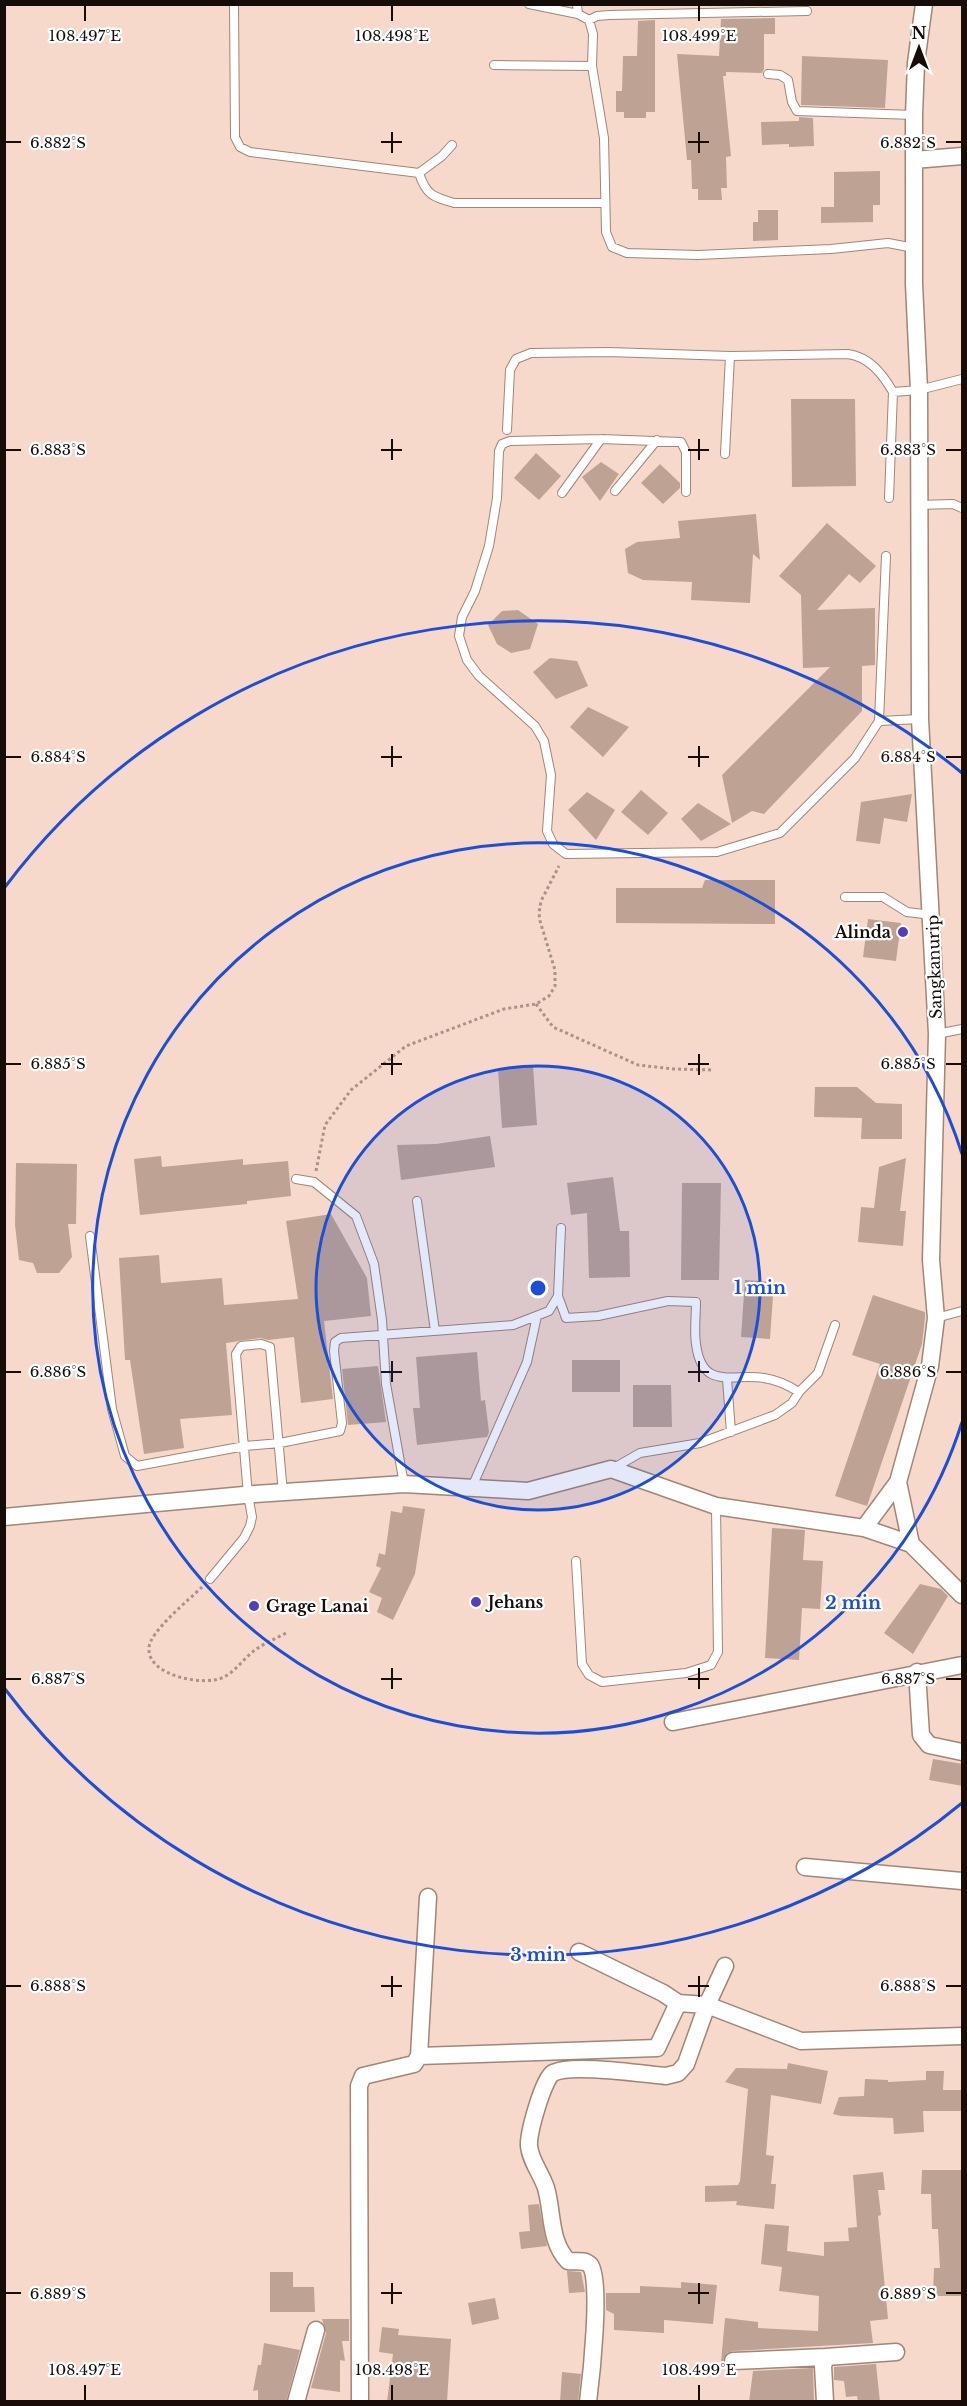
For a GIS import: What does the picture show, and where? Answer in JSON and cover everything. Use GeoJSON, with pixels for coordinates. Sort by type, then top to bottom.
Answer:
{"type":"FeatureCollection","features":[{"type":"Feature","properties":{"kind":"street","name":"Sangkanurip"},"geometry":{"type":"LineString","coordinates":[[864,1528],[898,1482],[930,1366],[936,1318],[931,1260],[937,1034],[920,719],[919,390],[914,248],[916,63],[924,4]]}},
{"type":"Feature","properties":{"kind":"street"},"geometry":{"type":"LineString","coordinates":[[914,160],[963,156]]}},
{"type":"Feature","properties":{"kind":"street"},"geometry":{"type":"LineString","coordinates":[[4,1517],[248,1495],[404,1484],[528,1491],[611,1469],[716,1506],[864,1528],[911,1544],[963,1595]]}},
{"type":"Feature","properties":{"kind":"street"},"geometry":{"type":"LineString","coordinates":[[898,1482],[911,1544]]}},
{"type":"Feature","properties":{"kind":"street"},"geometry":{"type":"LineString","coordinates":[[673,1722],[917,1672],[963,1665]]}},
{"type":"Feature","properties":{"kind":"street"},"geometry":{"type":"LineString","coordinates":[[917,1672],[921,1735],[929,1745],[963,1752]]}},
{"type":"Feature","properties":{"kind":"street"},"geometry":{"type":"LineString","coordinates":[[805,1867],[963,1881]]}},
{"type":"Feature","properties":{"kind":"street"},"geometry":{"type":"LineString","coordinates":[[360,2402],[359,2086],[363,2076],[414,2064],[419,2056],[429,1897]]}},
{"type":"Feature","properties":{"kind":"street"},"geometry":{"type":"LineString","coordinates":[[579,1952],[663,1993],[678,2003],[707,2006],[801,2041],[963,2037]]}},
{"type":"Feature","properties":{"kind":"street"},"geometry":{"type":"LineString","coordinates":[[588,2402],[593,2352],[595,2278],[590,2266],[583,2261],[568,2260],[562,2255],[554,2237],[546,2186],[530,2154],[528,2142],[544,2082],[553,2073],[573,2069],[666,2076],[678,2073],[686,2064],[707,2006],[725,1966]]}},
{"type":"Feature","properties":{"kind":"street"},"geometry":{"type":"LineString","coordinates":[[419,2056],[657,2049],[678,2003]]}},
{"type":"Feature","properties":{"kind":"street"},"geometry":{"type":"LineString","coordinates":[[296,2402],[316,2330]]}},
{"type":"Feature","properties":{"kind":"street"},"geometry":{"type":"LineString","coordinates":[[733,2361],[897,2352]]}},
{"type":"Feature","properties":{"kind":"street"},"geometry":{"type":"LineString","coordinates":[[825,2402],[823,2366],[826,2357]]}},
{"type":"Feature","properties":{"kind":"lane"},"geometry":{"type":"LineString","coordinates":[[234,4],[235,136],[240,147],[250,152],[419,173],[442,156],[452,145]]}},
{"type":"Feature","properties":{"kind":"lane"},"geometry":{"type":"LineString","coordinates":[[529,4],[578,14],[589,20],[593,34],[592,66],[604,138],[606,231],[612,247],[627,253],[698,255],[831,249],[888,243],[914,248]]}},
{"type":"Feature","properties":{"kind":"lane"},"geometry":{"type":"LineString","coordinates":[[577,4],[578,14]]}},
{"type":"Feature","properties":{"kind":"lane"},"geometry":{"type":"LineString","coordinates":[[589,20],[602,15],[807,10]]}},
{"type":"Feature","properties":{"kind":"lane"},"geometry":{"type":"LineString","coordinates":[[494,65],[592,66]]}},
{"type":"Feature","properties":{"kind":"lane"},"geometry":{"type":"LineString","coordinates":[[768,75],[780,75],[788,80],[794,108],[797,111],[914,115]]}},
{"type":"Feature","properties":{"kind":"lane"},"geometry":{"type":"LineString","coordinates":[[419,173],[424,187],[434,197],[454,203],[605,203]]}},
{"type":"Feature","properties":{"kind":"lane"},"geometry":{"type":"LineString","coordinates":[[507,430],[510,370],[516,359],[531,353],[609,352],[730,356],[848,354],[861,356],[881,374],[893,392],[890,498]]}},
{"type":"Feature","properties":{"kind":"lane"},"geometry":{"type":"LineString","coordinates":[[725,454],[730,356]]}},
{"type":"Feature","properties":{"kind":"lane"},"geometry":{"type":"LineString","coordinates":[[893,392],[919,390],[963,378]]}},
{"type":"Feature","properties":{"kind":"lane"},"geometry":{"type":"LineString","coordinates":[[562,493],[601,439]]}},
{"type":"Feature","properties":{"kind":"lane"},"geometry":{"type":"LineString","coordinates":[[686,492],[686,452],[681,442],[601,439],[510,441],[502,444],[499,451],[497,498],[489,546],[475,591],[462,616],[459,636],[467,660],[479,676],[535,726],[544,741],[551,775],[547,831],[553,844],[566,854],[717,852],[780,834],[855,758],[879,721],[886,556]]}},
{"type":"Feature","properties":{"kind":"lane"},"geometry":{"type":"LineString","coordinates":[[615,491],[657,440]]}},
{"type":"Feature","properties":{"kind":"lane"},"geometry":{"type":"LineString","coordinates":[[918,505],[953,504],[963,508]]}},
{"type":"Feature","properties":{"kind":"lane"},"geometry":{"type":"LineString","coordinates":[[879,721],[920,719]]}},
{"type":"Feature","properties":{"kind":"lane"},"geometry":{"type":"LineString","coordinates":[[845,897],[883,897],[907,912],[932,915]]}},
{"type":"Feature","properties":{"kind":"lane"},"geometry":{"type":"LineString","coordinates":[[937,1034],[963,1029]]}},
{"type":"Feature","properties":{"kind":"lane"},"geometry":{"type":"LineString","coordinates":[[296,1179],[314,1182],[356,1216],[374,1264],[391,1420],[404,1484]]}},
{"type":"Feature","properties":{"kind":"lane"},"geometry":{"type":"LineString","coordinates":[[417,1201],[435,1331]]}},
{"type":"Feature","properties":{"kind":"lane"},"geometry":{"type":"LineString","coordinates":[[561,1228],[558,1296],[566,1318],[606,1315],[668,1301],[696,1302],[696,1344],[702,1367],[716,1378],[765,1378],[785,1383],[799,1392]]}},
{"type":"Feature","properties":{"kind":"lane"},"geometry":{"type":"LineString","coordinates":[[90,1236],[112,1409],[125,1456],[137,1466],[340,1431],[342,1423],[335,1342],[341,1338],[513,1325],[549,1311],[558,1296]]}},
{"type":"Feature","properties":{"kind":"lane"},"geometry":{"type":"LineString","coordinates":[[936,1318],[963,1311]]}},
{"type":"Feature","properties":{"kind":"lane"},"geometry":{"type":"LineString","coordinates":[[472,1487],[527,1362],[537,1316]]}},
{"type":"Feature","properties":{"kind":"lane"},"geometry":{"type":"LineString","coordinates":[[611,1469],[640,1453],[700,1443],[775,1414],[792,1403],[799,1392],[818,1373],[835,1325]]}},
{"type":"Feature","properties":{"kind":"lane"},"geometry":{"type":"LineString","coordinates":[[210,1579],[244,1538],[252,1516],[248,1495],[236,1354],[237,1348],[241,1346],[261,1344],[270,1347],[283,1493]]}},
{"type":"Feature","properties":{"kind":"lane"},"geometry":{"type":"LineString","coordinates":[[727,1379],[731,1432]]}},
{"type":"Feature","properties":{"kind":"lane"},"geometry":{"type":"LineString","coordinates":[[576,1561],[582,1664],[589,1676],[602,1682],[686,1673],[711,1665],[718,1652],[716,1506]]}},
{"type":"Feature","properties":{"kind":"path"},"geometry":{"type":"LineString","coordinates":[[314,1182],[325,1125],[351,1090],[406,1046],[504,1009],[536,1004],[549,996],[555,986],[555,970],[540,921],[541,901],[566,854]]}},
{"type":"Feature","properties":{"kind":"path"},"geometry":{"type":"LineString","coordinates":[[536,1004],[553,1027],[638,1065],[674,1070],[713,1070]]}},
{"type":"Feature","properties":{"kind":"path"},"geometry":{"type":"LineString","coordinates":[[210,1579],[154,1635],[148,1647],[152,1662],[158,1668],[182,1678],[209,1680],[224,1677],[256,1649],[288,1632]]}},
{"type":"Feature","properties":{"kind":"building"},"geometry":{"type":"Polygon","coordinates":[[[775,18],[775,34],[764,34],[762,73],[726,72],[726,76],[723,76],[731,156],[726,157],[727,188],[721,188],[722,200],[698,200],[698,189],[692,189],[691,160],[687,160],[677,54],[719,56],[721,19],[775,18]]]}},
{"type":"Feature","properties":{"kind":"building"},"geometry":{"type":"Polygon","coordinates":[[[655,20],[655,112],[646,112],[646,118],[624,118],[624,112],[616,112],[616,91],[622,91],[623,56],[637,56],[638,21],[655,20]]]}},
{"type":"Feature","properties":{"kind":"building"},"geometry":{"type":"Polygon","coordinates":[[[802,56],[888,60],[885,108],[801,105],[802,56]]]}},
{"type":"Feature","properties":{"kind":"building"},"geometry":{"type":"Polygon","coordinates":[[[799,117],[813,118],[814,146],[762,145],[761,122],[799,121],[799,117]]]}},
{"type":"Feature","properties":{"kind":"building"},"geometry":{"type":"Polygon","coordinates":[[[880,171],[880,205],[873,205],[873,222],[821,223],[821,207],[834,207],[834,172],[880,171]]]}},
{"type":"Feature","properties":{"kind":"building"},"geometry":{"type":"Polygon","coordinates":[[[758,210],[778,210],[778,240],[753,241],[753,222],[758,222],[758,210]]]}},
{"type":"Feature","properties":{"kind":"building"},"geometry":{"type":"Polygon","coordinates":[[[791,399],[855,399],[856,486],[792,487],[791,399]]]}},
{"type":"Feature","properties":{"kind":"building"},"geometry":{"type":"Polygon","coordinates":[[[536,453],[561,476],[539,500],[514,478],[536,453]]]}},
{"type":"Feature","properties":{"kind":"building"},"geometry":{"type":"Polygon","coordinates":[[[601,462],[619,474],[600,501],[582,477],[601,462]]]}},
{"type":"Feature","properties":{"kind":"building"},"geometry":{"type":"Polygon","coordinates":[[[660,464],[680,483],[680,488],[663,504],[641,483],[660,464]]]}},
{"type":"Feature","properties":{"kind":"building"},"geometry":{"type":"Polygon","coordinates":[[[756,514],[760,560],[753,554],[750,603],[691,600],[692,582],[643,580],[628,573],[625,549],[637,542],[680,538],[678,521],[756,514]]]}},
{"type":"Feature","properties":{"kind":"building"},"geometry":{"type":"Polygon","coordinates":[[[827,523],[876,566],[860,583],[849,574],[817,610],[875,608],[875,665],[862,666],[862,711],[764,814],[752,811],[732,823],[722,775],[830,667],[803,668],[801,595],[779,576],[827,523]]]}},
{"type":"Feature","properties":{"kind":"building"},"geometry":{"type":"Polygon","coordinates":[[[518,610],[538,624],[530,649],[511,653],[497,644],[488,625],[502,611],[518,610]]]}},
{"type":"Feature","properties":{"kind":"building"},"geometry":{"type":"Polygon","coordinates":[[[550,658],[577,661],[588,686],[556,699],[533,672],[550,658]]]}},
{"type":"Feature","properties":{"kind":"building"},"geometry":{"type":"Polygon","coordinates":[[[588,707],[629,727],[603,757],[570,727],[588,707]]]}},
{"type":"Feature","properties":{"kind":"building"},"geometry":{"type":"Polygon","coordinates":[[[641,790],[668,813],[648,835],[621,812],[641,790]]]}},
{"type":"Feature","properties":{"kind":"building"},"geometry":{"type":"Polygon","coordinates":[[[587,792],[615,810],[596,840],[568,810],[587,792]]]}},
{"type":"Feature","properties":{"kind":"building"},"geometry":{"type":"Polygon","coordinates":[[[912,794],[907,822],[884,818],[880,844],[856,841],[861,802],[912,794]]]}},
{"type":"Feature","properties":{"kind":"building"},"geometry":{"type":"Polygon","coordinates":[[[698,803],[731,824],[701,841],[681,819],[698,803]]]}},
{"type":"Feature","properties":{"kind":"building"},"geometry":{"type":"Polygon","coordinates":[[[705,880],[775,880],[775,924],[616,923],[616,888],[702,888],[705,880]]]}},
{"type":"Feature","properties":{"kind":"building"},"geometry":{"type":"Polygon","coordinates":[[[868,919],[901,923],[896,961],[863,957],[868,919]]]}},
{"type":"Feature","properties":{"kind":"building"},"geometry":{"type":"Polygon","coordinates":[[[533,1066],[537,1125],[502,1128],[498,1069],[533,1066]]]}},
{"type":"Feature","properties":{"kind":"building"},"geometry":{"type":"Polygon","coordinates":[[[815,1087],[857,1087],[876,1103],[902,1104],[902,1139],[861,1139],[862,1118],[814,1117],[815,1087]]]}},
{"type":"Feature","properties":{"kind":"building"},"geometry":{"type":"Polygon","coordinates":[[[490,1136],[495,1167],[401,1180],[397,1145],[436,1144],[490,1136]]]}},
{"type":"Feature","properties":{"kind":"building"},"geometry":{"type":"Polygon","coordinates":[[[161,1156],[162,1167],[243,1159],[243,1165],[288,1161],[291,1196],[247,1201],[247,1204],[140,1215],[134,1159],[161,1156]]]}},
{"type":"Feature","properties":{"kind":"building"},"geometry":{"type":"Polygon","coordinates":[[[906,1158],[900,1211],[906,1211],[903,1246],[858,1242],[861,1207],[874,1208],[879,1167],[906,1158]]]}},
{"type":"Feature","properties":{"kind":"building"},"geometry":{"type":"Polygon","coordinates":[[[16,1163],[77,1164],[76,1224],[68,1224],[72,1257],[59,1273],[37,1273],[33,1263],[19,1260],[15,1225],[16,1163]]]}},
{"type":"Feature","properties":{"kind":"building"},"geometry":{"type":"Polygon","coordinates":[[[613,1177],[620,1231],[629,1231],[630,1277],[589,1278],[587,1213],[571,1215],[567,1183],[613,1177]]]}},
{"type":"Feature","properties":{"kind":"building"},"geometry":{"type":"Polygon","coordinates":[[[682,1183],[721,1183],[719,1280],[681,1280],[682,1183]]]}},
{"type":"Feature","properties":{"kind":"building"},"geometry":{"type":"Polygon","coordinates":[[[331,1214],[367,1278],[371,1316],[324,1321],[333,1399],[301,1403],[294,1337],[268,1340],[260,1338],[226,1343],[232,1415],[180,1419],[184,1448],[144,1454],[130,1360],[125,1360],[119,1258],[159,1255],[161,1283],[222,1278],[224,1305],[298,1299],[286,1221],[331,1214]]]}},
{"type":"Feature","properties":{"kind":"building"},"geometry":{"type":"Polygon","coordinates":[[[745,1280],[774,1282],[770,1339],[741,1337],[745,1280]]]}},
{"type":"Feature","properties":{"kind":"building"},"geometry":{"type":"Polygon","coordinates":[[[873,1295],[925,1312],[925,1318],[922,1344],[867,1506],[835,1496],[880,1364],[852,1355],[873,1295]]]}},
{"type":"Feature","properties":{"kind":"building"},"geometry":{"type":"Polygon","coordinates":[[[477,1352],[481,1401],[485,1400],[489,1432],[487,1437],[417,1445],[413,1408],[420,1408],[416,1357],[477,1352]]]}},
{"type":"Feature","properties":{"kind":"building"},"geometry":{"type":"Polygon","coordinates":[[[572,1360],[620,1360],[620,1392],[572,1392],[572,1360]]]}},
{"type":"Feature","properties":{"kind":"building"},"geometry":{"type":"Polygon","coordinates":[[[378,1366],[386,1422],[348,1425],[342,1369],[378,1366]]]}},
{"type":"Feature","properties":{"kind":"building"},"geometry":{"type":"Polygon","coordinates":[[[633,1385],[671,1385],[672,1427],[633,1427],[633,1385]]]}},
{"type":"Feature","properties":{"kind":"building"},"geometry":{"type":"Polygon","coordinates":[[[403,1506],[425,1509],[415,1574],[393,1620],[377,1612],[382,1598],[369,1592],[381,1568],[376,1566],[379,1553],[385,1555],[391,1511],[402,1513],[403,1506]]]}},
{"type":"Feature","properties":{"kind":"building"},"geometry":{"type":"Polygon","coordinates":[[[772,1528],[805,1530],[803,1560],[823,1561],[820,1609],[802,1608],[799,1660],[765,1658],[772,1528]]]}},
{"type":"Feature","properties":{"kind":"building"},"geometry":{"type":"Polygon","coordinates":[[[920,1584],[941,1589],[948,1596],[913,1654],[884,1633],[920,1584]]]}},
{"type":"Feature","properties":{"kind":"building"},"geometry":{"type":"Polygon","coordinates":[[[933,1759],[963,1764],[963,1786],[929,1780],[933,1759]]]}},
{"type":"Feature","properties":{"kind":"building"},"geometry":{"type":"Polygon","coordinates":[[[788,2063],[828,2071],[821,2104],[771,2095],[766,2155],[774,2156],[771,2184],[776,2184],[774,2209],[736,2205],[737,2201],[705,2202],[705,2186],[738,2185],[740,2181],[748,2089],[725,2082],[736,2068],[787,2069],[788,2063]]]}},
{"type":"Feature","properties":{"kind":"building"},"geometry":{"type":"Polygon","coordinates":[[[926,2071],[944,2071],[943,2090],[963,2090],[963,2111],[923,2111],[924,2132],[894,2134],[893,2118],[833,2114],[839,2097],[864,2096],[865,2079],[888,2080],[888,2082],[926,2080],[926,2071]]]}},
{"type":"Feature","properties":{"kind":"building"},"geometry":{"type":"Polygon","coordinates":[[[922,2170],[963,2170],[963,2296],[933,2296],[934,2268],[940,2268],[938,2229],[932,2229],[931,2194],[921,2194],[922,2170]]]}},
{"type":"Feature","properties":{"kind":"building"},"geometry":{"type":"Polygon","coordinates":[[[883,2172],[885,2190],[878,2190],[881,2215],[878,2216],[888,2319],[870,2321],[873,2343],[733,2351],[727,2353],[721,2362],[725,2318],[758,2322],[758,2328],[818,2331],[819,2296],[779,2291],[782,2267],[761,2264],[765,2224],[789,2226],[787,2251],[824,2256],[824,2242],[849,2241],[848,2228],[857,2227],[853,2175],[883,2172]]]}},
{"type":"Feature","properties":{"kind":"building"},"geometry":{"type":"Polygon","coordinates":[[[539,2204],[547,2246],[521,2249],[519,2232],[530,2231],[528,2205],[539,2204]]]}},
{"type":"Feature","properties":{"kind":"building"},"geometry":{"type":"Polygon","coordinates":[[[567,2271],[581,2272],[585,2292],[569,2293],[567,2271]]]}},
{"type":"Feature","properties":{"kind":"building"},"geometry":{"type":"Polygon","coordinates":[[[270,2272],[293,2272],[293,2287],[314,2287],[315,2312],[270,2312],[270,2272]]]}},
{"type":"Feature","properties":{"kind":"building"},"geometry":{"type":"Polygon","coordinates":[[[681,2282],[717,2285],[713,2324],[664,2320],[664,2333],[614,2330],[614,2314],[606,2310],[606,2293],[640,2293],[640,2286],[681,2288],[681,2282]]]}},
{"type":"Feature","properties":{"kind":"building"},"geometry":{"type":"Polygon","coordinates":[[[495,2298],[499,2319],[472,2325],[468,2303],[495,2298]]]}},
{"type":"Feature","properties":{"kind":"building"},"geometry":{"type":"Polygon","coordinates":[[[322,2319],[349,2319],[349,2341],[342,2341],[345,2361],[340,2360],[340,2392],[311,2388],[326,2333],[322,2319]]]}},
{"type":"Feature","properties":{"kind":"building"},"geometry":{"type":"Polygon","coordinates":[[[382,2327],[399,2329],[398,2335],[451,2339],[447,2402],[387,2402],[393,2354],[379,2352],[382,2327]]]}},
{"type":"Feature","properties":{"kind":"building"},"geometry":{"type":"Polygon","coordinates":[[[264,2343],[300,2350],[286,2402],[258,2402],[258,2390],[253,2391],[258,2365],[261,2365],[264,2343]]]}},
{"type":"Feature","properties":{"kind":"building"},"geometry":{"type":"Polygon","coordinates":[[[876,2364],[880,2402],[858,2402],[857,2396],[846,2397],[844,2381],[834,2380],[834,2367],[876,2364]]]}},
{"type":"Feature","properties":{"kind":"building"},"geometry":{"type":"Polygon","coordinates":[[[813,2368],[814,2402],[749,2402],[753,2371],[813,2368]]]}},
{"type":"Feature","properties":{"kind":"building"},"geometry":{"type":"Polygon","coordinates":[[[562,2372],[581,2374],[578,2402],[560,2402],[562,2372]]]}},
{"type":"Feature","properties":{"kind":"place","name":"Alinda"},"geometry":{"type":"Point","coordinates":[903,932]}},
{"type":"Feature","properties":{"kind":"place","name":"Jehans"},"geometry":{"type":"Point","coordinates":[476,1602]}},
{"type":"Feature","properties":{"kind":"place","name":"Grage Lanai"},"geometry":{"type":"Point","coordinates":[254,1606]}}]}
